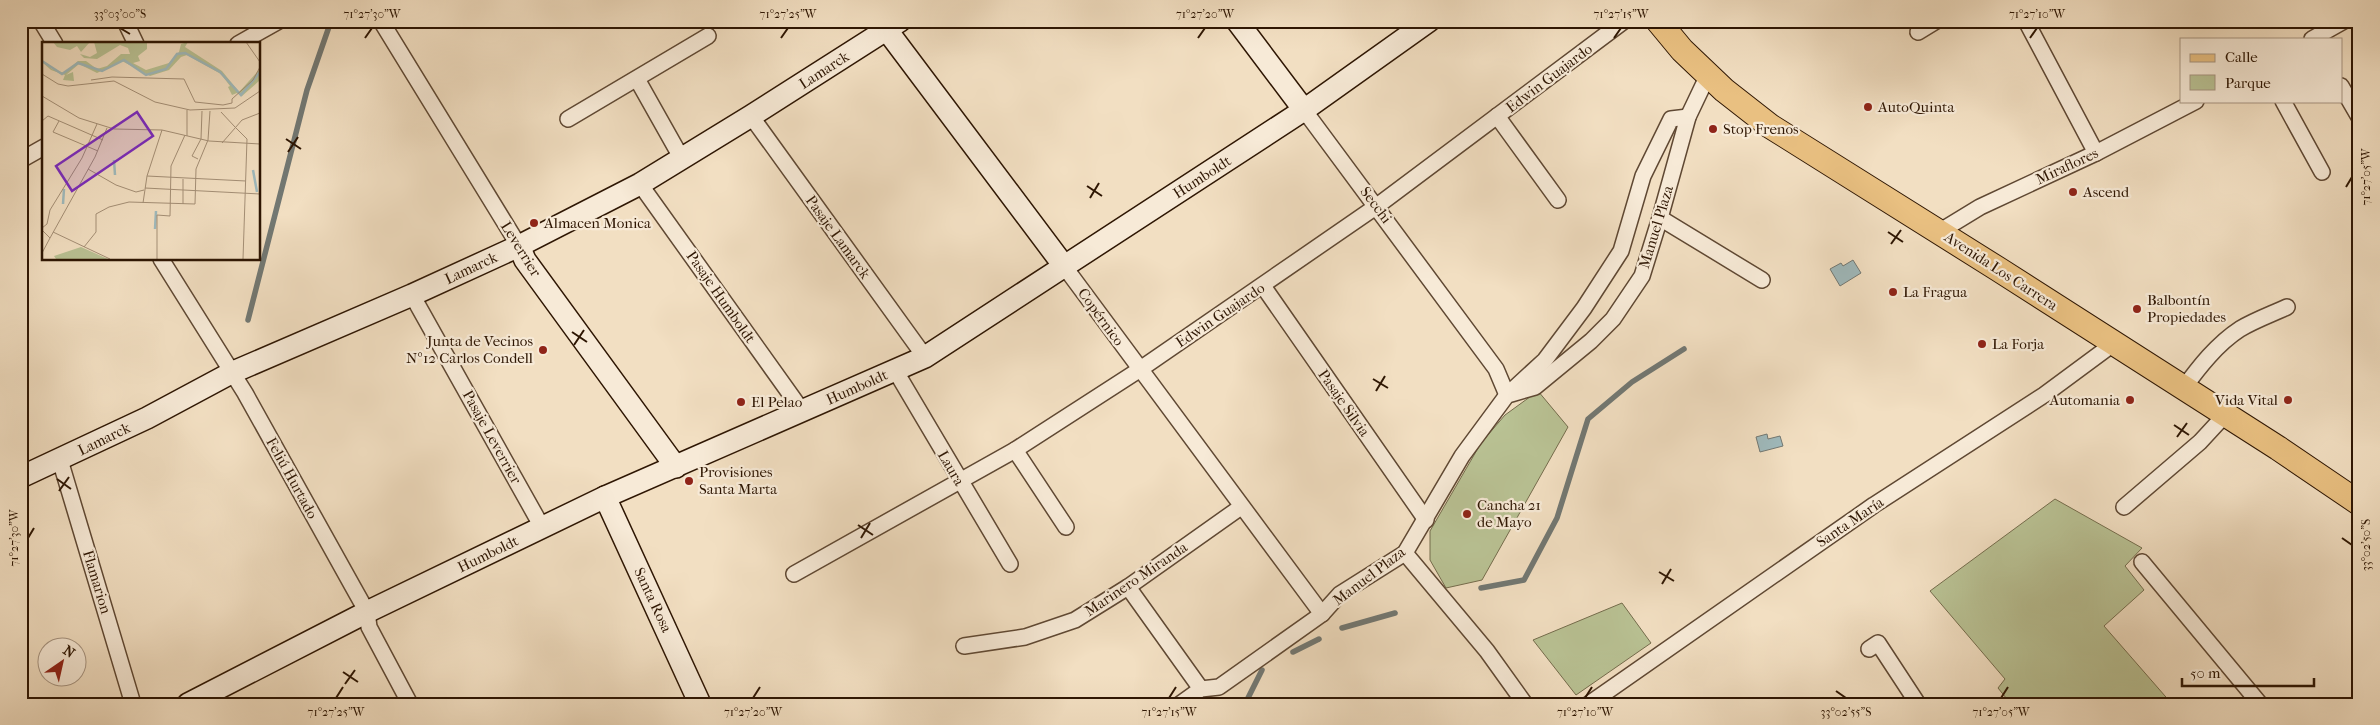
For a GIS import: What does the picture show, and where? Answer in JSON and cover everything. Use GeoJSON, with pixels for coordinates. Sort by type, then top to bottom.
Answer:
{"type":"FeatureCollection","features":[{"type":"Feature","properties":{"kind":"main road","name":"Secchi"},"geometry":{"type":"LineString","coordinates":[[1237,21],[1304,110]]}},
{"type":"Feature","properties":{"kind":"main road","name":"Humboldt"},"geometry":{"type":"LineString","coordinates":[[188,704],[367,612],[605,497],[925,357],[1304,110],[1429,21]]}},
{"type":"Feature","properties":{"kind":"main road","name":"Avenida Los Carrera"},"geometry":{"type":"LineString","coordinates":[[1658,21],[1682,50],[1708,75],[1770,126],[1939,232],[2359,503]]}},
{"type":"Feature","properties":{"kind":"main road","name":"Lamarck"},"geometry":{"type":"LineString","coordinates":[[21,477],[60,460],[231,373],[412,295],[519,246],[640,184],[751,116],[889,24]]}},
{"type":"Feature","properties":{"kind":"main road","name":"Copérnico"},"geometry":{"type":"LineString","coordinates":[[889,24],[1064,266]]}},
{"type":"Feature","properties":{"kind":"main road","name":"Leverrier"},"geometry":{"type":"LineString","coordinates":[[519,246],[525,260],[676,467]]}},
{"type":"Feature","properties":{"kind":"main road","name":"Santa Rosa"},"geometry":{"type":"LineString","coordinates":[[605,497],[700,704]]}},
{"type":"Feature","properties":{"kind":"street"},"geometry":{"type":"LineString","coordinates":[[41,21],[54,42]]}},
{"type":"Feature","properties":{"kind":"street"},"geometry":{"type":"LineString","coordinates":[[125,21],[135,42]]}},
{"type":"Feature","properties":{"kind":"street"},"geometry":{"type":"LineString","coordinates":[[242,42],[279,21]]}},
{"type":"Feature","properties":{"kind":"street","name":"Leverrier"},"geometry":{"type":"LineString","coordinates":[[381,21],[519,246]]}},
{"type":"Feature","properties":{"kind":"street","name":"Edwin Guajardo"},"geometry":{"type":"LineString","coordinates":[[794,574],[1015,450],[1139,370],[1377,206],[1624,21]]}},
{"type":"Feature","properties":{"kind":"street"},"geometry":{"type":"LineString","coordinates":[[1918,32],[1936,21]]}},
{"type":"Feature","properties":{"kind":"street"},"geometry":{"type":"LineString","coordinates":[[2026,21],[2096,152]]}},
{"type":"Feature","properties":{"kind":"street"},"geometry":{"type":"LineString","coordinates":[[2314,38],[2344,21]]}},
{"type":"Feature","properties":{"kind":"street"},"geometry":{"type":"LineString","coordinates":[[568,119],[708,36]]}},
{"type":"Feature","properties":{"kind":"street","name":"Manuel Plaza"},"geometry":{"type":"LineString","coordinates":[[1507,395],[1534,387],[1591,341],[1613,318],[1642,276],[1688,117],[1708,75]]}},
{"type":"Feature","properties":{"kind":"street"},"geometry":{"type":"LineString","coordinates":[[637,79],[682,159]]}},
{"type":"Feature","properties":{"kind":"street"},"geometry":{"type":"LineString","coordinates":[[2342,88],[2359,117]]}},
{"type":"Feature","properties":{"kind":"street","name":"Miraflores"},"geometry":{"type":"LineString","coordinates":[[1939,232],[1980,207],[2096,152],[2194,102]]}},
{"type":"Feature","properties":{"kind":"street"},"geometry":{"type":"LineString","coordinates":[[2284,102],[2322,172]]}},
{"type":"Feature","properties":{"kind":"street","name":"Secchi"},"geometry":{"type":"LineString","coordinates":[[1304,110],[1496,369],[1507,395]]}},
{"type":"Feature","properties":{"kind":"street","name":"Pasaje Lamarck"},"geometry":{"type":"LineString","coordinates":[[751,116],[925,357]]}},
{"type":"Feature","properties":{"kind":"street"},"geometry":{"type":"LineString","coordinates":[[1497,116],[1558,200]]}},
{"type":"Feature","properties":{"kind":"street","name":"Manuel Plaza"},"geometry":{"type":"LineString","coordinates":[[1180,704],[1201,690],[1218,687],[1322,614],[1340,594],[1405,553],[1462,456],[1507,395],[1545,360],[1589,300],[1621,251],[1643,176],[1671,119],[1688,117]]}},
{"type":"Feature","properties":{"kind":"street"},"geometry":{"type":"LineString","coordinates":[[21,160],[42,148]]}},
{"type":"Feature","properties":{"kind":"street","name":"Pasaje Humboldt"},"geometry":{"type":"LineString","coordinates":[[640,184],[803,412]]}},
{"type":"Feature","properties":{"kind":"street"},"geometry":{"type":"LineString","coordinates":[[1660,218],[1762,280]]}},
{"type":"Feature","properties":{"kind":"street","name":"Feliú Hurtado"},"geometry":{"type":"LineString","coordinates":[[162,260],[245,393],[367,612],[369,628],[410,704]]}},
{"type":"Feature","properties":{"kind":"street","name":"Copérnico"},"geometry":{"type":"LineString","coordinates":[[1064,266],[1139,370],[1322,614]]}},
{"type":"Feature","properties":{"kind":"street","name":"Pasaje Silvia"},"geometry":{"type":"LineString","coordinates":[[1263,286],[1426,520]]}},
{"type":"Feature","properties":{"kind":"street","name":"Pasaje Leverrier"},"geometry":{"type":"LineString","coordinates":[[412,295],[542,527]]}},
{"type":"Feature","properties":{"kind":"street"},"geometry":{"type":"LineString","coordinates":[[2182,389],[2202,364],[2233,335],[2247,325],[2287,307]]}},
{"type":"Feature","properties":{"kind":"street","name":"Santa María"},"geometry":{"type":"LineString","coordinates":[[1589,704],[1874,505],[2044,395],[2113,344]]}},
{"type":"Feature","properties":{"kind":"street","name":"Laura"},"geometry":{"type":"LineString","coordinates":[[895,370],[959,481],[1010,564]]}},
{"type":"Feature","properties":{"kind":"street"},"geometry":{"type":"LineString","coordinates":[[2124,507],[2200,442],[2224,416]]}},
{"type":"Feature","properties":{"kind":"street"},"geometry":{"type":"LineString","coordinates":[[1015,450],[1066,527]]}},
{"type":"Feature","properties":{"kind":"street","name":"Flamarion"},"geometry":{"type":"LineString","coordinates":[[60,460],[133,704]]}},
{"type":"Feature","properties":{"kind":"street","name":"Marinero Miranda"},"geometry":{"type":"LineString","coordinates":[[964,646],[1025,638],[1075,620],[1128,587],[1241,507]]}},
{"type":"Feature","properties":{"kind":"street"},"geometry":{"type":"LineString","coordinates":[[1405,553],[1487,652],[1525,704]]}},
{"type":"Feature","properties":{"kind":"street"},"geometry":{"type":"LineString","coordinates":[[2142,562],[2260,704]]}},
{"type":"Feature","properties":{"kind":"street"},"geometry":{"type":"LineString","coordinates":[[1128,587],[1201,690]]}},
{"type":"Feature","properties":{"kind":"street"},"geometry":{"type":"LineString","coordinates":[[1869,650],[1878,643],[1918,704]]}},
{"type":"Feature","properties":{"kind":"green space"},"geometry":{"type":"Polygon","coordinates":[[[1538,391],[1568,427],[1482,580],[1446,588],[1430,560],[1430,531],[1481,443],[1505,415],[1538,391]]]}},
{"type":"Feature","properties":{"kind":"green space"},"geometry":{"type":"Polygon","coordinates":[[[2055,499],[2142,548],[2125,566],[2144,590],[2104,626],[2172,704],[2011,704],[1998,688],[2005,679],[1930,591],[2055,499]]]}},
{"type":"Feature","properties":{"kind":"green space"},"geometry":{"type":"Polygon","coordinates":[[[1622,603],[1651,643],[1576,695],[1533,640],[1622,603]]]}},
{"type":"Feature","properties":{"kind":"water"},"geometry":{"type":"Polygon","coordinates":[[[1853,260],[1861,273],[1840,286],[1830,269],[1841,263],[1843,266],[1853,260]]]}},
{"type":"Feature","properties":{"kind":"water"},"geometry":{"type":"Polygon","coordinates":[[[1767,434],[1768,439],[1780,436],[1783,446],[1760,452],[1756,437],[1767,434]]]}},
{"type":"Feature","properties":{"kind":"waterway"},"geometry":{"type":"LineString","coordinates":[[248,320],[307,90],[331,21]]}},
{"type":"Feature","properties":{"kind":"waterway"},"geometry":{"type":"LineString","coordinates":[[1481,588],[1524,580],[1557,518],[1588,419],[1632,382],[1684,349]]}},
{"type":"Feature","properties":{"kind":"waterway"},"geometry":{"type":"LineString","coordinates":[[1342,628],[1395,613]]}},
{"type":"Feature","properties":{"kind":"waterway"},"geometry":{"type":"LineString","coordinates":[[1293,652],[1319,639]]}},
{"type":"Feature","properties":{"kind":"waterway"},"geometry":{"type":"LineString","coordinates":[[1245,704],[1262,670]]}},
{"type":"Feature","properties":{"kind":"place","name":"AutoQuinta"},"geometry":{"type":"Point","coordinates":[1868,107]}},
{"type":"Feature","properties":{"kind":"place","name":"Stop Frenos"},"geometry":{"type":"Point","coordinates":[1713,129]}},
{"type":"Feature","properties":{"kind":"place","name":"Ascend"},"geometry":{"type":"Point","coordinates":[2073,192]}},
{"type":"Feature","properties":{"kind":"place","name":"Almacen Monica"},"geometry":{"type":"Point","coordinates":[534,223]}},
{"type":"Feature","properties":{"kind":"place","name":"La Fragua"},"geometry":{"type":"Point","coordinates":[1893,292]}},
{"type":"Feature","properties":{"kind":"place","name":"Balbontín Propiedades"},"geometry":{"type":"Point","coordinates":[2137,309]}},
{"type":"Feature","properties":{"kind":"place","name":"La Forja"},"geometry":{"type":"Point","coordinates":[1982,344]}},
{"type":"Feature","properties":{"kind":"place","name":"Junta de Vecinos Nº12 Carlos Condell"},"geometry":{"type":"Point","coordinates":[543,350]}},
{"type":"Feature","properties":{"kind":"place","name":"Automania"},"geometry":{"type":"Point","coordinates":[2130,400]}},
{"type":"Feature","properties":{"kind":"place","name":"Vida Vital"},"geometry":{"type":"Point","coordinates":[2288,400]}},
{"type":"Feature","properties":{"kind":"place","name":"El Pelao"},"geometry":{"type":"Point","coordinates":[741,402]}},
{"type":"Feature","properties":{"kind":"place","name":"Provisiones Santa Marta"},"geometry":{"type":"Point","coordinates":[689,481]}},
{"type":"Feature","properties":{"kind":"place","name":"Cancha 21 de Mayo"},"geometry":{"type":"Point","coordinates":[1467,514]}}]}
